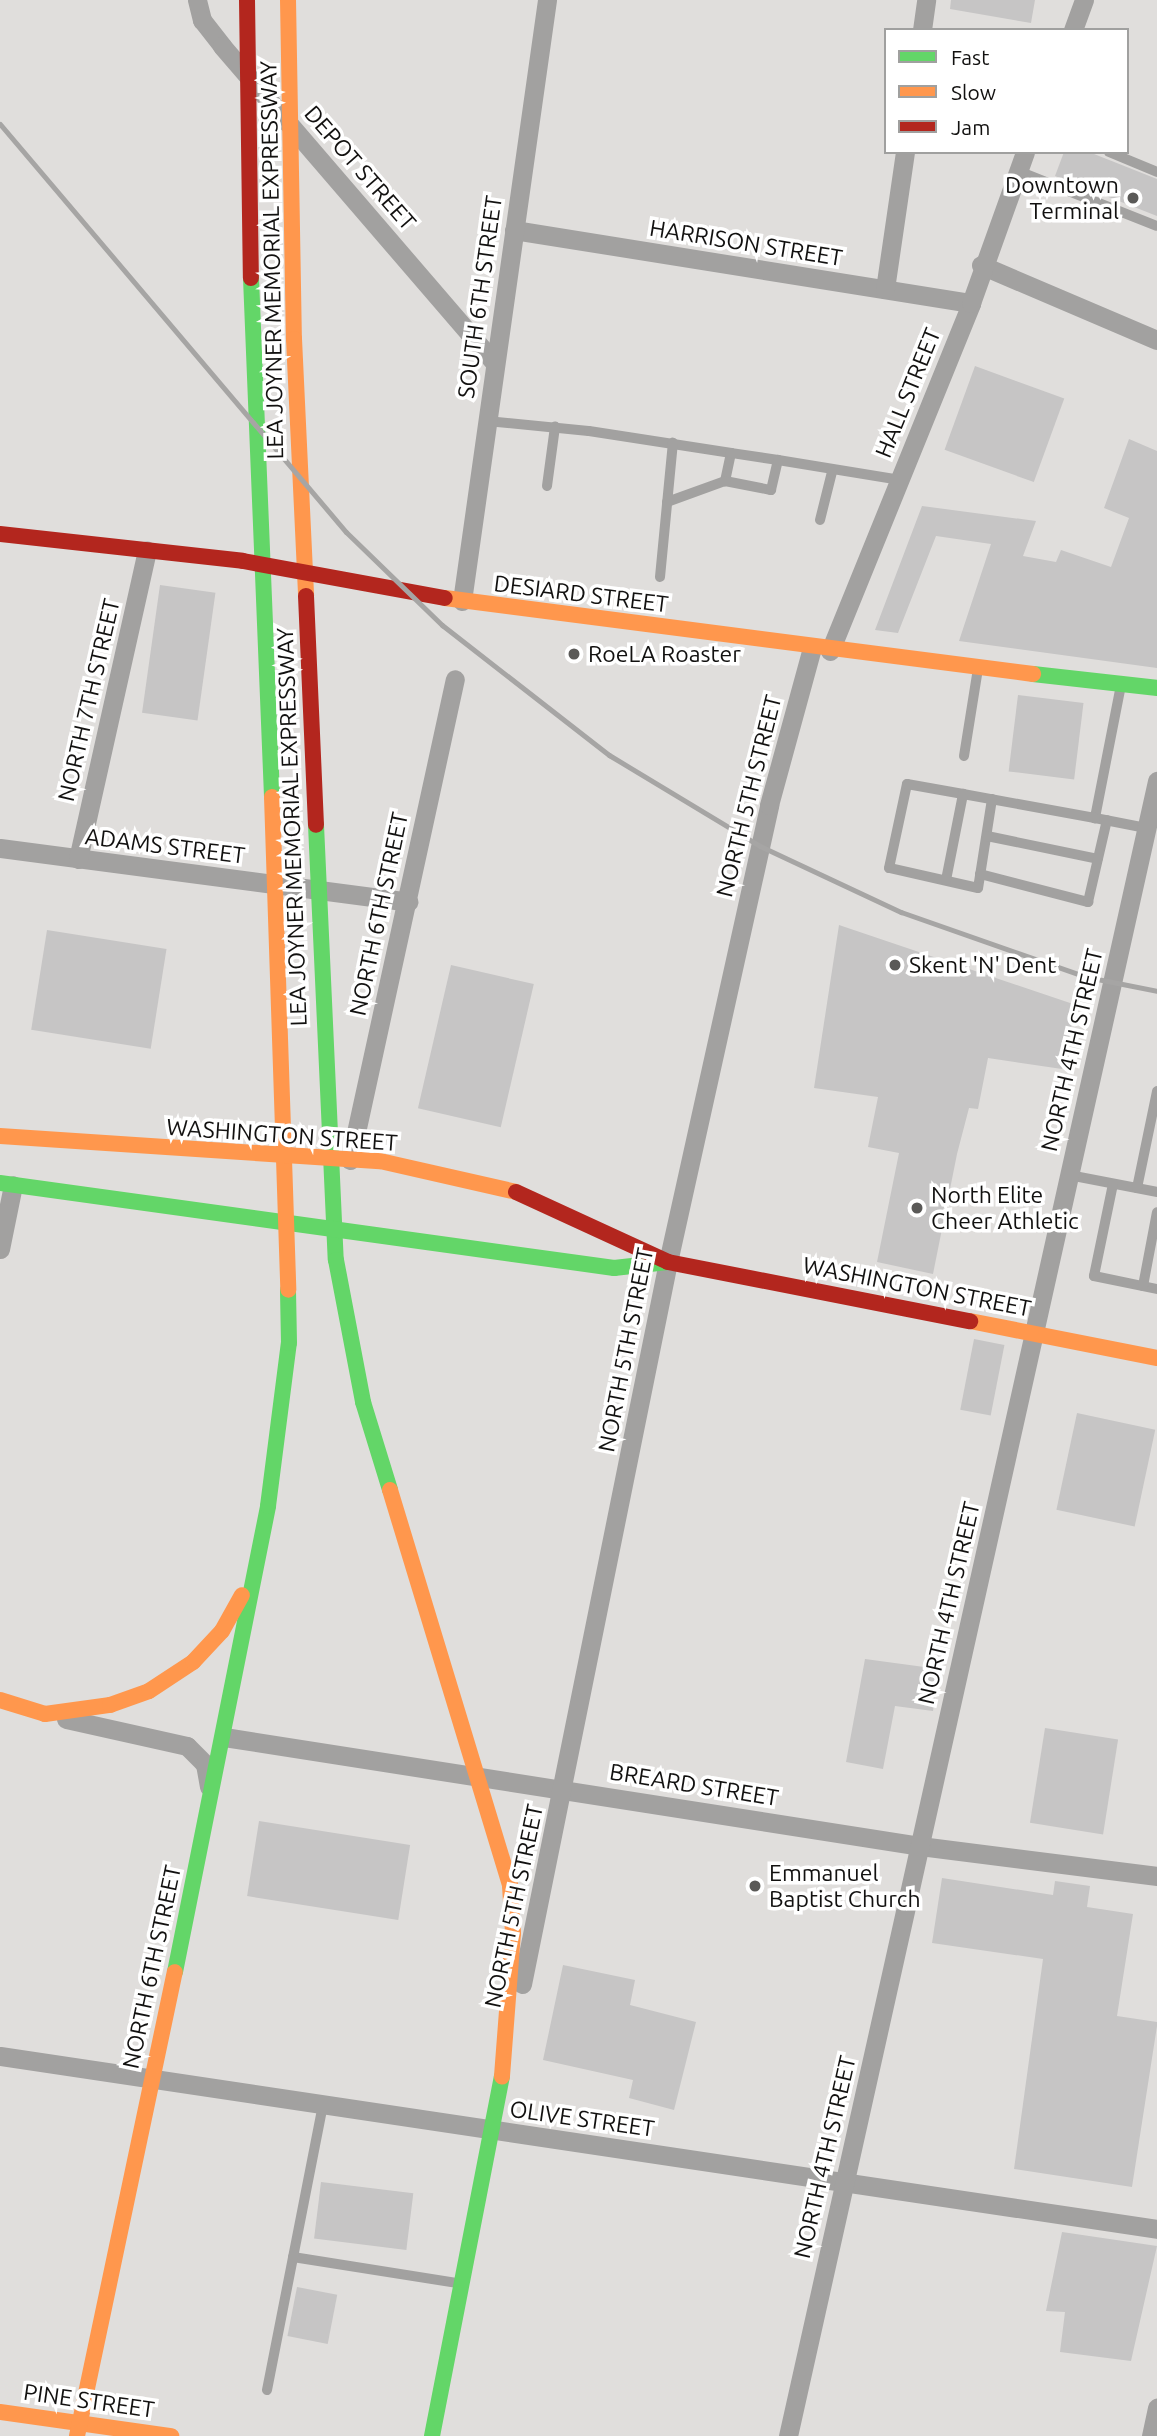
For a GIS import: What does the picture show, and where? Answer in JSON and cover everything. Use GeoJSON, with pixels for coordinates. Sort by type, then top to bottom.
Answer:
{"type":"FeatureCollection","features":[{"type":"Feature","properties":{"kind":"main road","name":"LEA JOYNER MEMORIAL EXPRESSWAY"},"geometry":{"type":"LineString","coordinates":[[247,0],[251,279],[289,1259],[289,1343],[268,1506]]}},
{"type":"Feature","properties":{"kind":"main road","name":"LEA JOYNER MEMORIAL EXPRESSWAY"},"geometry":{"type":"LineString","coordinates":[[288,0],[294,339],[330,1190],[337,1260],[363,1402],[435,1638]]}},
{"type":"Feature","properties":{"kind":"main road","name":"DESIARD STREET"},"geometry":{"type":"LineString","coordinates":[[0,534],[243,561],[463,601],[821,650],[1157,688]]}},
{"type":"Feature","properties":{"kind":"main road","name":"WASHINGTON STREET"},"geometry":{"type":"LineString","coordinates":[[0,1136],[380,1161],[510,1190],[668,1262],[1157,1358]]}},
{"type":"Feature","properties":{"kind":"main road","name":"WASHINGTON STREET"},"geometry":{"type":"LineString","coordinates":[[6,1184],[614,1268],[668,1262]]}},
{"type":"Feature","properties":{"kind":"main road","name":"NORTH 6TH STREET"},"geometry":{"type":"LineString","coordinates":[[78,2430],[212,1802],[268,1506]]}},
{"type":"Feature","properties":{"kind":"main road"},"geometry":{"type":"LineString","coordinates":[[0,1700],[45,1714],[110,1705],[149,1691],[193,1662],[222,1631],[255,1572]]}},
{"type":"Feature","properties":{"kind":"main road","name":"NORTH 5TH STREET"},"geometry":{"type":"LineString","coordinates":[[432,2436],[504,2065],[513,1933],[510,1886],[480,1777],[435,1638]]}},
{"type":"Feature","properties":{"kind":"main road","name":"PINE STREET"},"geometry":{"type":"LineString","coordinates":[[0,2412],[78,2430],[171,2436]]}},
{"type":"Feature","properties":{"kind":"street","name":"DEPOT STREET"},"geometry":{"type":"LineString","coordinates":[[197,0],[202,20],[222,46],[495,363]]}},
{"type":"Feature","properties":{"kind":"street","name":"SOUTH 6TH STREET"},"geometry":{"type":"LineString","coordinates":[[463,601],[547,0]]}},
{"type":"Feature","properties":{"kind":"street"},"geometry":{"type":"LineString","coordinates":[[922,28],[926,0]]}},
{"type":"Feature","properties":{"kind":"street"},"geometry":{"type":"LineString","coordinates":[[1074,28],[1084,0]]}},
{"type":"Feature","properties":{"kind":"street"},"geometry":{"type":"LineString","coordinates":[[885,289],[905,154]]}},
{"type":"Feature","properties":{"kind":"street","name":"HALL STREET"},"geometry":{"type":"LineString","coordinates":[[821,650],[900,480],[971,303],[981,265],[1024,154]]}},
{"type":"Feature","properties":{"kind":"street","name":"HARRISON STREET"},"geometry":{"type":"LineString","coordinates":[[514,230],[971,303]]}},
{"type":"Feature","properties":{"kind":"street"},"geometry":{"type":"LineString","coordinates":[[981,265],[1157,340]]}},
{"type":"Feature","properties":{"kind":"street","name":"NORTH 7TH STREET"},"geometry":{"type":"LineString","coordinates":[[78,859],[147,551]]}},
{"type":"Feature","properties":{"kind":"street","name":"NORTH 5TH STREET"},"geometry":{"type":"LineString","coordinates":[[504,2065],[564,1789],[668,1262],[769,805],[821,650]]}},
{"type":"Feature","properties":{"kind":"street","name":"NORTH 6TH STREET"},"geometry":{"type":"LineString","coordinates":[[350,1160],[455,679]]}},
{"type":"Feature","properties":{"kind":"street","name":"NORTH 4TH STREET"},"geometry":{"type":"LineString","coordinates":[[788,2436],[1157,781]]}},
{"type":"Feature","properties":{"kind":"street","name":"ADAMS STREET"},"geometry":{"type":"LineString","coordinates":[[0,848],[408,902]]}},
{"type":"Feature","properties":{"kind":"street"},"geometry":{"type":"LineString","coordinates":[[0,1249],[6,1184]]}},
{"type":"Feature","properties":{"kind":"street"},"geometry":{"type":"LineString","coordinates":[[0,1709],[45,1714],[187,1746],[205,1764],[212,1802]]}},
{"type":"Feature","properties":{"kind":"street","name":"BREARD STREET"},"geometry":{"type":"LineString","coordinates":[[224,1737],[920,1846],[1157,1876]]}},
{"type":"Feature","properties":{"kind":"street","name":"OLIVE STREET"},"geometry":{"type":"LineString","coordinates":[[0,2056],[154,2076],[1157,2230]]}},
{"type":"Feature","properties":{"kind":"street"},"geometry":{"type":"LineString","coordinates":[[1151,2436],[1157,2408]]}},
{"type":"Feature","properties":{"kind":"lane"},"geometry":{"type":"LineString","coordinates":[[1114,154],[1157,172]]}},
{"type":"Feature","properties":{"kind":"lane"},"geometry":{"type":"LineString","coordinates":[[1018,171],[1157,226]]}},
{"type":"Feature","properties":{"kind":"lane"},"geometry":{"type":"LineString","coordinates":[[487,421],[673,443],[778,460],[832,472],[900,480]]}},
{"type":"Feature","properties":{"kind":"lane"},"geometry":{"type":"LineString","coordinates":[[547,486],[555,427]]}},
{"type":"Feature","properties":{"kind":"lane"},"geometry":{"type":"LineString","coordinates":[[660,576],[673,443]]}},
{"type":"Feature","properties":{"kind":"lane"},"geometry":{"type":"LineString","coordinates":[[725,481],[731,453]]}},
{"type":"Feature","properties":{"kind":"lane"},"geometry":{"type":"LineString","coordinates":[[667,502],[725,481],[771,490],[778,460]]}},
{"type":"Feature","properties":{"kind":"lane"},"geometry":{"type":"LineString","coordinates":[[820,520],[832,472]]}},
{"type":"Feature","properties":{"kind":"lane"},"geometry":{"type":"LineString","coordinates":[[964,756],[978,668]]}},
{"type":"Feature","properties":{"kind":"lane"},"geometry":{"type":"LineString","coordinates":[[1095,818],[1121,685]]}},
{"type":"Feature","properties":{"kind":"lane"},"geometry":{"type":"LineString","coordinates":[[992,799],[978,888],[889,868],[907,783],[1107,820],[1146,828]]}},
{"type":"Feature","properties":{"kind":"lane"},"geometry":{"type":"LineString","coordinates":[[946,880],[963,794]]}},
{"type":"Feature","properties":{"kind":"lane"},"geometry":{"type":"LineString","coordinates":[[980,874],[1088,902],[1107,820]]}},
{"type":"Feature","properties":{"kind":"lane"},"geometry":{"type":"LineString","coordinates":[[987,836],[1098,859]]}},
{"type":"Feature","properties":{"kind":"lane"},"geometry":{"type":"LineString","coordinates":[[1137,1188],[1157,1091]]}},
{"type":"Feature","properties":{"kind":"lane"},"geometry":{"type":"LineString","coordinates":[[1069,1175],[1157,1192]]}},
{"type":"Feature","properties":{"kind":"lane"},"geometry":{"type":"LineString","coordinates":[[1113,1184],[1094,1276],[1157,1289]]}},
{"type":"Feature","properties":{"kind":"lane"},"geometry":{"type":"LineString","coordinates":[[1143,1286],[1157,1212]]}},
{"type":"Feature","properties":{"kind":"lane"},"geometry":{"type":"LineString","coordinates":[[267,2390],[323,2103]]}},
{"type":"Feature","properties":{"kind":"lane"},"geometry":{"type":"LineString","coordinates":[[293,2257],[462,2284]]}},
{"type":"Feature","properties":{"kind":"building"},"geometry":{"type":"Polygon","coordinates":[[[951,0],[1035,0],[1031,23],[950,9],[951,0]]]}},
{"type":"Feature","properties":{"kind":"building","name":"Downtown Terminal"},"geometry":{"type":"Polygon","coordinates":[[[1063,154],[1094,154],[1157,179],[1157,216],[1055,176],[1063,154]]]}},
{"type":"Feature","properties":{"kind":"building"},"geometry":{"type":"Polygon","coordinates":[[[975,366],[1064,398],[1034,482],[945,450],[975,366]]]}},
{"type":"Feature","properties":{"kind":"building"},"geometry":{"type":"Polygon","coordinates":[[[1129,439],[1157,451],[1157,668],[959,641],[991,544],[936,536],[898,633],[875,630],[922,506],[1036,521],[1023,556],[1056,562],[1061,550],[1111,567],[1129,518],[1104,508],[1129,439]]]}},
{"type":"Feature","properties":{"kind":"building"},"geometry":{"type":"Polygon","coordinates":[[[160,585],[215,593],[198,721],[142,713],[160,585]]]}},
{"type":"Feature","properties":{"kind":"building"},"geometry":{"type":"Polygon","coordinates":[[[1018,695],[1084,703],[1074,779],[1009,771],[1018,695]]]}},
{"type":"Feature","properties":{"kind":"building"},"geometry":{"type":"Polygon","coordinates":[[[839,925],[1076,1005],[1062,1069],[988,1058],[978,1109],[969,1108],[957,1154],[933,1274],[877,1262],[899,1153],[868,1147],[878,1097],[814,1088],[839,925]]]}},
{"type":"Feature","properties":{"kind":"building"},"geometry":{"type":"Polygon","coordinates":[[[47,930],[167,949],[151,1049],[31,1030],[47,930]]]}},
{"type":"Feature","properties":{"kind":"building"},"geometry":{"type":"Polygon","coordinates":[[[451,965],[534,984],[501,1127],[418,1108],[451,965]]]}},
{"type":"Feature","properties":{"kind":"building"},"geometry":{"type":"Polygon","coordinates":[[[974,1339],[1004,1345],[991,1416],[960,1410],[974,1339]]]}},
{"type":"Feature","properties":{"kind":"building"},"geometry":{"type":"Polygon","coordinates":[[[1077,1413],[1155,1430],[1135,1526],[1056,1510],[1077,1413]]]}},
{"type":"Feature","properties":{"kind":"building"},"geometry":{"type":"Polygon","coordinates":[[[865,1659],[939,1669],[933,1711],[895,1706],[883,1769],[846,1762],[865,1659]]]}},
{"type":"Feature","properties":{"kind":"building"},"geometry":{"type":"Polygon","coordinates":[[[1045,1728],[1118,1740],[1103,1834],[1030,1823],[1045,1728]]]}},
{"type":"Feature","properties":{"kind":"building"},"geometry":{"type":"Polygon","coordinates":[[[259,1821],[410,1845],[398,1920],[247,1896],[259,1821]]]}},
{"type":"Feature","properties":{"kind":"building"},"geometry":{"type":"Polygon","coordinates":[[[942,1878],[1053,1895],[1055,1881],[1090,1886],[1087,1907],[1133,1914],[1117,2016],[1157,2022],[1157,2026],[1132,2187],[1014,2169],[1043,1959],[932,1943],[942,1878]]]}},
{"type":"Feature","properties":{"kind":"building"},"geometry":{"type":"Polygon","coordinates":[[[563,1965],[635,1980],[630,2005],[696,2022],[674,2110],[629,2098],[633,2080],[543,2060],[563,1965]]]}},
{"type":"Feature","properties":{"kind":"building"},"geometry":{"type":"Polygon","coordinates":[[[321,2182],[413,2193],[406,2250],[314,2239],[321,2182]]]}},
{"type":"Feature","properties":{"kind":"building"},"geometry":{"type":"Polygon","coordinates":[[[1062,2232],[1157,2246],[1131,2361],[1060,2352],[1065,2312],[1046,2311],[1062,2232]]]}},
{"type":"Feature","properties":{"kind":"building"},"geometry":{"type":"Polygon","coordinates":[[[297,2287],[337,2295],[328,2344],[287,2336],[297,2287]]]}},
{"type":"Feature","properties":{"kind":"railway"},"geometry":{"type":"LineString","coordinates":[[0,124],[346,532],[442,625],[609,755],[760,846],[901,912],[1087,977],[1157,991]]}},
{"type":"Feature","properties":{"kind":"traffic: fast"},"geometry":{"type":"LineString","coordinates":[[251,278],[272,797]]}},
{"type":"Feature","properties":{"kind":"traffic: fast"},"geometry":{"type":"LineString","coordinates":[[1033,674],[1157,688]]}},
{"type":"Feature","properties":{"kind":"traffic: fast"},"geometry":{"type":"LineString","coordinates":[[316,825],[336,1260],[363,1402],[390,1490]]}},
{"type":"Feature","properties":{"kind":"traffic: fast"},"geometry":{"type":"LineString","coordinates":[[0,1183],[614,1268],[668,1262]]}},
{"type":"Feature","properties":{"kind":"traffic: fast"},"geometry":{"type":"LineString","coordinates":[[175,1972],[268,1506],[289,1343],[288,1290]]}},
{"type":"Feature","properties":{"kind":"traffic: fast"},"geometry":{"type":"LineString","coordinates":[[432,2436],[502,2077]]}},
{"type":"Feature","properties":{"kind":"traffic: slow"},"geometry":{"type":"LineString","coordinates":[[288,0],[294,339],[306,596]]}},
{"type":"Feature","properties":{"kind":"traffic: slow"},"geometry":{"type":"LineString","coordinates":[[445,598],[1033,674]]}},
{"type":"Feature","properties":{"kind":"traffic: slow"},"geometry":{"type":"LineString","coordinates":[[272,797],[288,1290]]}},
{"type":"Feature","properties":{"kind":"traffic: slow"},"geometry":{"type":"LineString","coordinates":[[0,1136],[380,1161],[516,1192]]}},
{"type":"Feature","properties":{"kind":"traffic: slow"},"geometry":{"type":"LineString","coordinates":[[970,1321],[1157,1358]]}},
{"type":"Feature","properties":{"kind":"traffic: slow"},"geometry":{"type":"LineString","coordinates":[[390,1490],[510,1886],[513,1933],[502,2077]]}},
{"type":"Feature","properties":{"kind":"traffic: slow"},"geometry":{"type":"LineString","coordinates":[[0,1700],[45,1714],[110,1705],[149,1691],[193,1662],[222,1631],[242,1595]]}},
{"type":"Feature","properties":{"kind":"traffic: slow"},"geometry":{"type":"LineString","coordinates":[[77,2436],[175,1972]]}},
{"type":"Feature","properties":{"kind":"traffic: slow"},"geometry":{"type":"LineString","coordinates":[[0,2412],[171,2436]]}},
{"type":"Feature","properties":{"kind":"traffic: jam"},"geometry":{"type":"LineString","coordinates":[[247,0],[251,278]]}},
{"type":"Feature","properties":{"kind":"traffic: jam"},"geometry":{"type":"LineString","coordinates":[[0,534],[243,561],[445,598]]}},
{"type":"Feature","properties":{"kind":"traffic: jam"},"geometry":{"type":"LineString","coordinates":[[306,596],[316,825]]}},
{"type":"Feature","properties":{"kind":"traffic: jam"},"geometry":{"type":"LineString","coordinates":[[516,1192],[668,1262],[970,1321]]}},
{"type":"Feature","properties":{"kind":"place","name":"Downtown Terminal"},"geometry":{"type":"Point","coordinates":[1133,198]}},
{"type":"Feature","properties":{"kind":"place","name":"RoeLA Roaster"},"geometry":{"type":"Point","coordinates":[574,654]}},
{"type":"Feature","properties":{"kind":"place","name":"Skent 'N' Dent"},"geometry":{"type":"Point","coordinates":[895,965]}},
{"type":"Feature","properties":{"kind":"place","name":"North Elite Cheer Athletic"},"geometry":{"type":"Point","coordinates":[917,1208]}},
{"type":"Feature","properties":{"kind":"place","name":"Emmanuel Baptist Church"},"geometry":{"type":"Point","coordinates":[755,1886]}}]}
